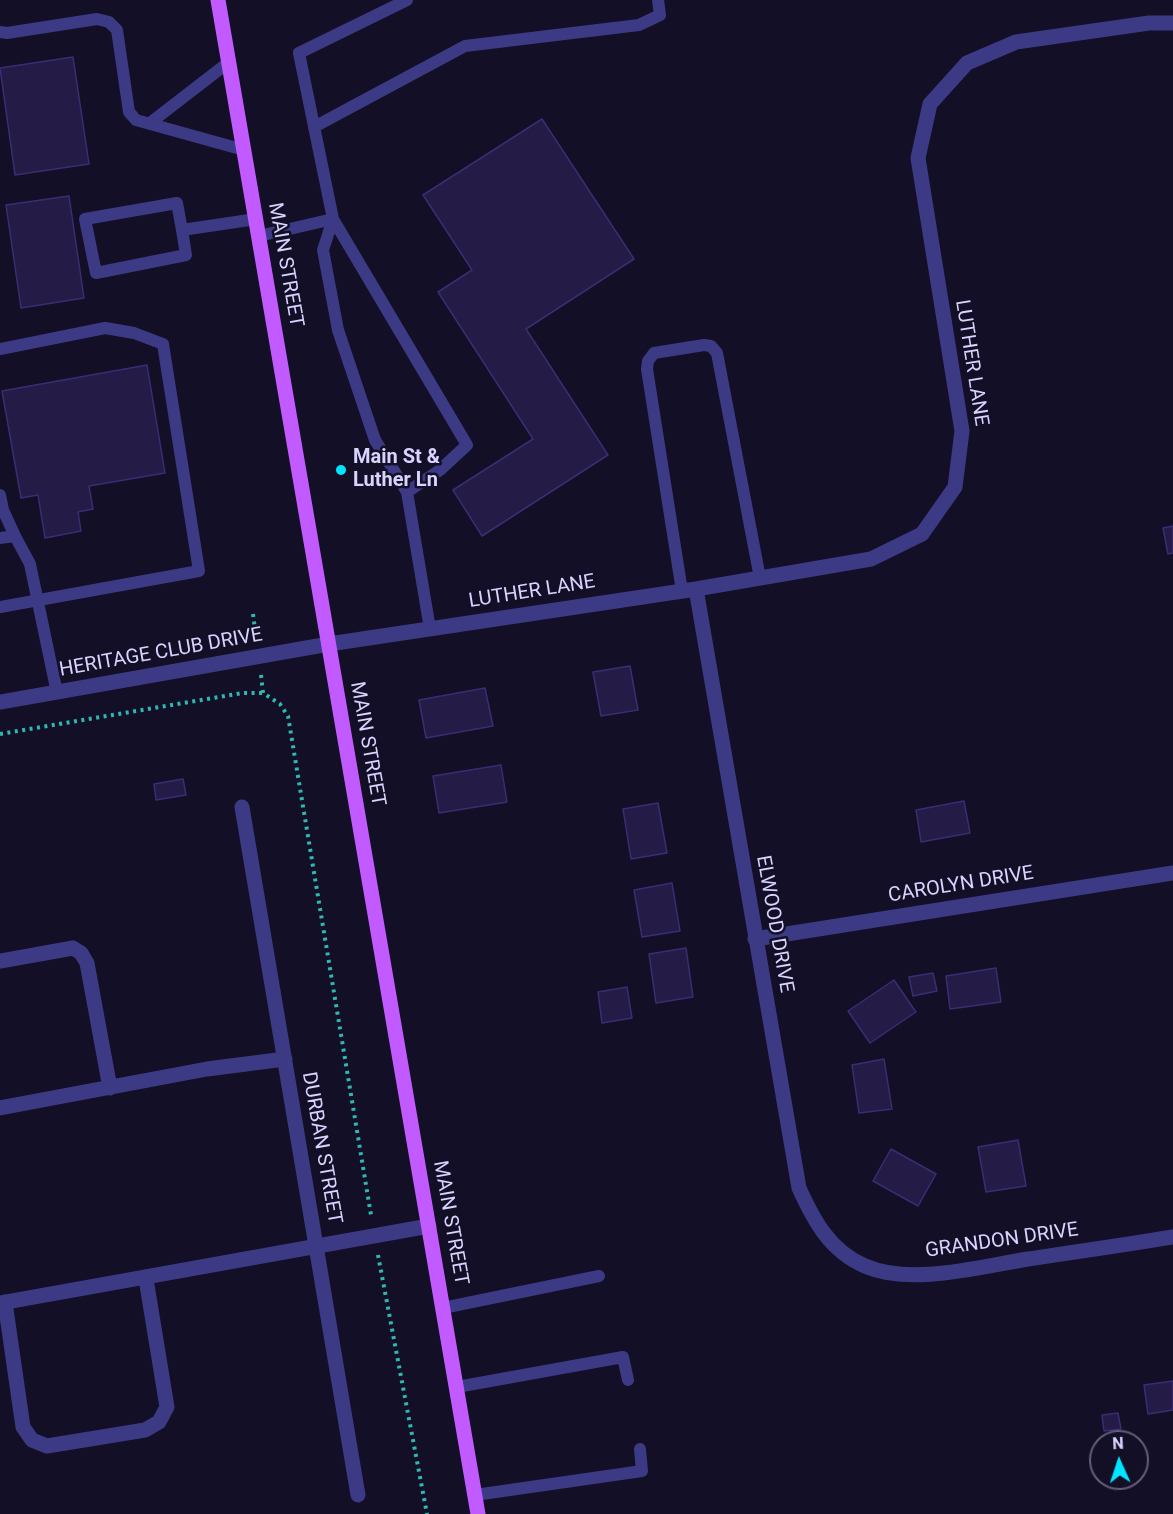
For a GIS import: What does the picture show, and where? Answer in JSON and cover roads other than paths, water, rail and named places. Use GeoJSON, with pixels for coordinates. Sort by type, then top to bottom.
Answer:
{"type":"FeatureCollection","features":[{"type":"Feature","properties":{"kind":"main road","name":"MAIN STREET"},"geometry":{"type":"LineString","coordinates":[[218,0],[478,1514]]}},
{"type":"Feature","properties":{"kind":"street","name":"LUTHER LANE"},"geometry":{"type":"LineString","coordinates":[[329,644],[689,590],[871,559],[922,534],[955,487],[962,431],[918,158],[930,104],[967,63],[1016,42],[1149,23],[1173,23]]}},
{"type":"Feature","properties":{"kind":"street","name":"ELWOOD DRIVE"},"geometry":{"type":"LineString","coordinates":[[689,590],[799,1188],[815,1224],[842,1253]]}},
{"type":"Feature","properties":{"kind":"street","name":"HERITAGE CLUB DRIVE"},"geometry":{"type":"LineString","coordinates":[[0,702],[329,644]]}},
{"type":"Feature","properties":{"kind":"street","name":"DURBAN STREET"},"geometry":{"type":"LineString","coordinates":[[242,807],[358,1495]]}},
{"type":"Feature","properties":{"kind":"street","name":"CAROLYN DRIVE"},"geometry":{"type":"LineString","coordinates":[[755,939],[1173,873]]}},
{"type":"Feature","properties":{"kind":"street"},"geometry":{"type":"LineString","coordinates":[[0,962],[73,948],[81,953],[87,963],[110,1088]]}},
{"type":"Feature","properties":{"kind":"street"},"geometry":{"type":"LineString","coordinates":[[0,1108],[207,1070],[285,1059]]}},
{"type":"Feature","properties":{"kind":"street"},"geometry":{"type":"LineString","coordinates":[[146,1279],[167,1407],[159,1422],[145,1430],[47,1446],[32,1440],[23,1427],[3,1302],[146,1279],[429,1226]]}},
{"type":"Feature","properties":{"kind":"street","name":"GRANDON DRIVE"},"geometry":{"type":"LineString","coordinates":[[842,1253],[864,1266],[888,1275],[940,1273],[1173,1237]]}},
{"type":"Feature","properties":{"kind":"lane"},"geometry":{"type":"LineString","coordinates":[[407,0],[299,53],[333,219],[467,445],[440,470],[407,492]]}},
{"type":"Feature","properties":{"kind":"lane"},"geometry":{"type":"LineString","coordinates":[[314,127],[465,46],[639,25],[660,15],[658,0]]}},
{"type":"Feature","properties":{"kind":"lane"},"geometry":{"type":"LineString","coordinates":[[0,32],[7,33],[97,19],[108,21],[117,30],[129,112],[136,120],[244,150]]}},
{"type":"Feature","properties":{"kind":"lane"},"geometry":{"type":"LineString","coordinates":[[150,123],[229,62]]}},
{"type":"Feature","properties":{"kind":"lane"},"geometry":{"type":"LineString","coordinates":[[177,203],[182,230],[186,255],[96,273],[86,219],[177,203]]}},
{"type":"Feature","properties":{"kind":"lane"},"geometry":{"type":"LineString","coordinates":[[182,230],[256,219]]}},
{"type":"Feature","properties":{"kind":"lane"},"geometry":{"type":"LineString","coordinates":[[259,236],[333,219]]}},
{"type":"Feature","properties":{"kind":"lane"},"geometry":{"type":"LineString","coordinates":[[333,219],[323,250],[338,330],[375,440],[407,492],[430,629]]}},
{"type":"Feature","properties":{"kind":"lane"},"geometry":{"type":"LineString","coordinates":[[0,349],[105,328],[134,333],[162,344],[199,571],[0,607]]}},
{"type":"Feature","properties":{"kind":"lane"},"geometry":{"type":"LineString","coordinates":[[689,590],[647,369],[648,361],[654,353],[704,345],[711,346],[717,353],[760,578]]}},
{"type":"Feature","properties":{"kind":"lane"},"geometry":{"type":"LineString","coordinates":[[0,495],[3,510],[30,564],[57,693]]}},
{"type":"Feature","properties":{"kind":"lane"},"geometry":{"type":"LineString","coordinates":[[0,538],[15,536]]}},
{"type":"Feature","properties":{"kind":"lane"},"geometry":{"type":"LineString","coordinates":[[443,1308],[599,1276]]}},
{"type":"Feature","properties":{"kind":"lane"},"geometry":{"type":"LineString","coordinates":[[457,1387],[623,1357],[628,1380]]}},
{"type":"Feature","properties":{"kind":"lane"},"geometry":{"type":"LineString","coordinates":[[475,1495],[642,1471],[640,1449]]}},
{"type":"Feature","properties":{"kind":"place","name":"Main St & Luther Ln"},"geometry":{"type":"Point","coordinates":[341,470]}}]}
